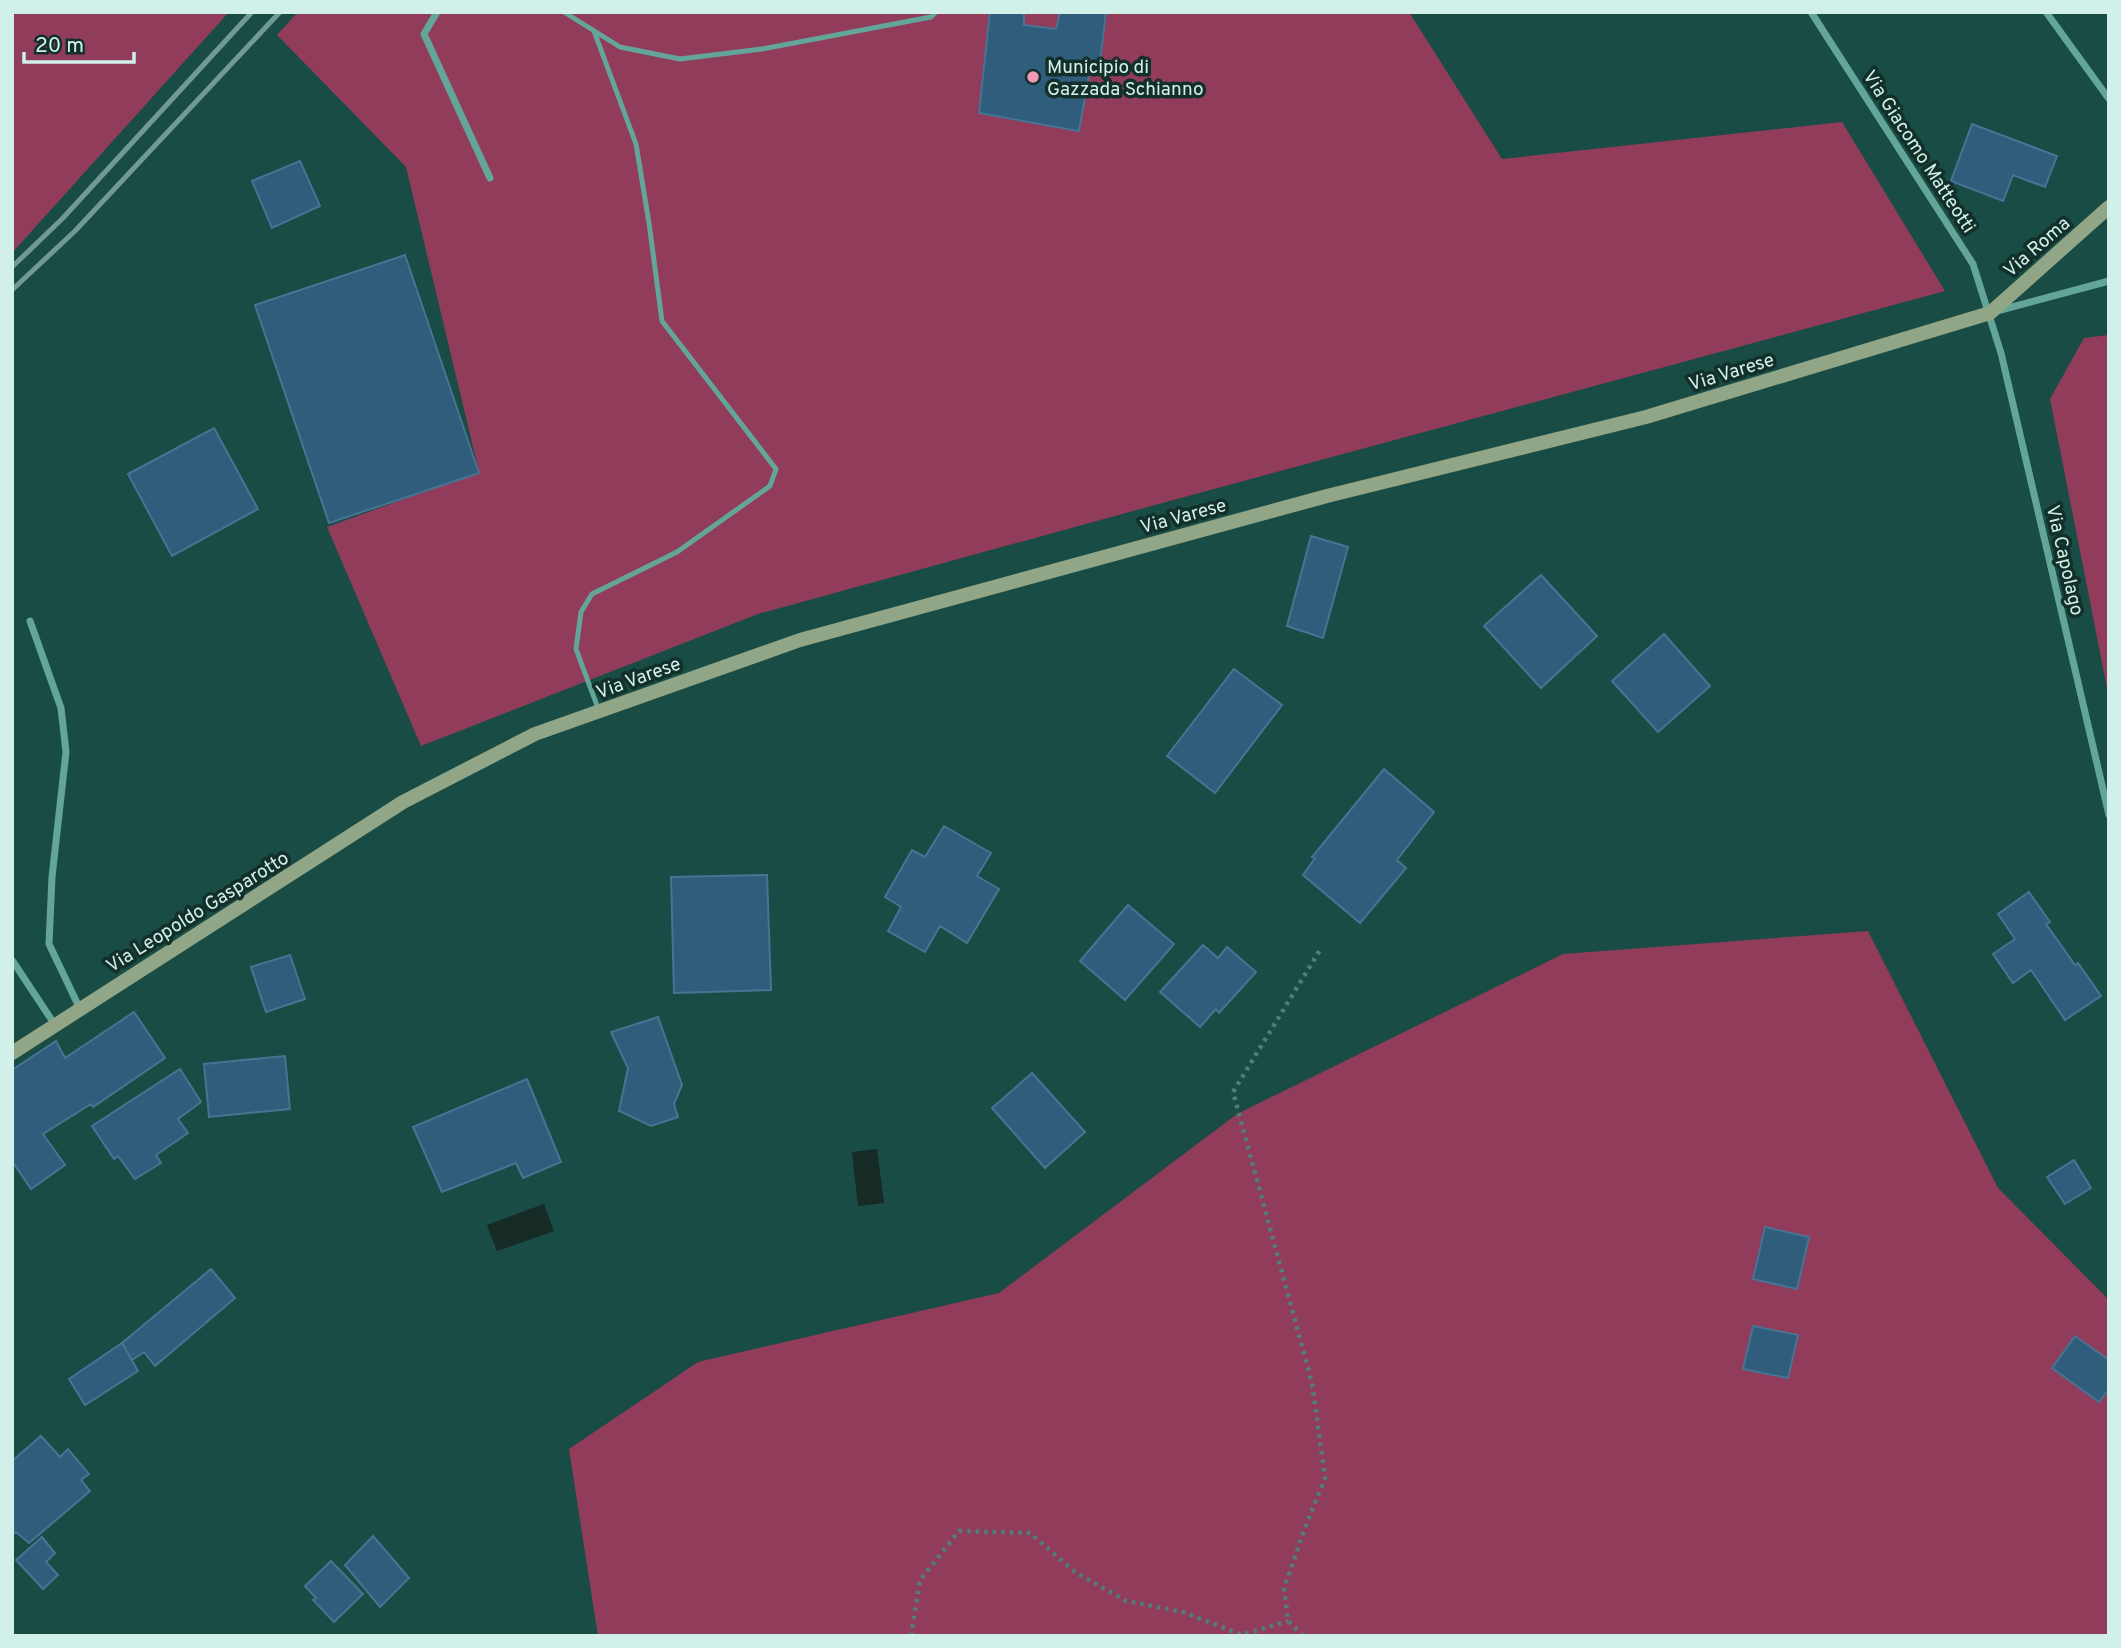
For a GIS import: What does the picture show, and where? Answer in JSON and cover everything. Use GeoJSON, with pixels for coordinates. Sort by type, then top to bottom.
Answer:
{"type":"FeatureCollection","features":[{"type":"Feature","properties":{"kind":"main road","name":"Via Roma"},"geometry":{"type":"LineString","coordinates":[[1990,313],[2109,207]]}},
{"type":"Feature","properties":{"kind":"main road","name":"Via Varese"},"geometry":{"type":"LineString","coordinates":[[403,802],[536,734],[800,640],[1327,496],[1646,417],[1990,313]]}},
{"type":"Feature","properties":{"kind":"main road","name":"Via Leopoldo Gasparotto"},"geometry":{"type":"LineString","coordinates":[[12,1053],[403,802]]}},
{"type":"Feature","properties":{"kind":"street"},"geometry":{"type":"LineString","coordinates":[[437,12],[424,34],[489,178]]}},
{"type":"Feature","properties":{"kind":"street","name":"Via Giacomo Matteotti"},"geometry":{"type":"LineString","coordinates":[[1811,12],[1973,264],[1990,313]]}},
{"type":"Feature","properties":{"kind":"street"},"geometry":{"type":"LineString","coordinates":[[2046,12],[2109,99]]}},
{"type":"Feature","properties":{"kind":"street"},"geometry":{"type":"LineString","coordinates":[[1990,313],[2109,281]]}},
{"type":"Feature","properties":{"kind":"street","name":"Via Capolago"},"geometry":{"type":"LineString","coordinates":[[1990,313],[2109,816]]}},
{"type":"Feature","properties":{"kind":"street"},"geometry":{"type":"LineString","coordinates":[[30,621],[61,708],[66,752],[52,877],[49,944],[80,1009]]}},
{"type":"Feature","properties":{"kind":"street"},"geometry":{"type":"LineString","coordinates":[[12,960],[55,1025]]}},
{"type":"Feature","properties":{"kind":"lane"},"geometry":{"type":"LineString","coordinates":[[564,12],[620,47],[680,59],[762,49],[932,17],[936,12]]}},
{"type":"Feature","properties":{"kind":"lane"},"geometry":{"type":"LineString","coordinates":[[594,31],[636,144],[662,321],[776,469],[770,486],[677,552],[592,594],[581,612],[576,649],[599,712]]}},
{"type":"Feature","properties":{"kind":"path"},"geometry":{"type":"LineString","coordinates":[[1303,1636],[1288,1622],[1284,1588],[1325,1478],[1312,1383],[1233,1092],[1320,950]]}},
{"type":"Feature","properties":{"kind":"path"},"geometry":{"type":"LineString","coordinates":[[911,1636],[920,1580],[959,1531],[1030,1533],[1075,1572],[1126,1601],[1183,1612],[1242,1635],[1288,1622]]}},
{"type":"Feature","properties":{"kind":"shaded area"},"geometry":{"type":"Polygon","coordinates":[[[12,12],[229,12],[12,253],[12,12]]]}},
{"type":"Feature","properties":{"kind":"shaded area"},"geometry":{"type":"Polygon","coordinates":[[[298,12],[1409,12],[1502,159],[1842,122],[1945,291],[758,614],[421,746],[327,527],[479,472],[406,167],[277,35],[298,12]]]}},
{"type":"Feature","properties":{"kind":"shaded area"},"geometry":{"type":"Polygon","coordinates":[[[2109,335],[2109,698],[2050,399],[2084,338],[2109,335]]]}},
{"type":"Feature","properties":{"kind":"shaded area"},"geometry":{"type":"Polygon","coordinates":[[[1868,931],[1998,1188],[2109,1300],[2109,1636],[598,1636],[569,1449],[698,1362],[999,1293],[1237,1114],[1563,954],[1868,931]]]}},
{"type":"Feature","properties":{"kind":"water"},"geometry":{"type":"Polygon","coordinates":[[[877,1149],[884,1203],[858,1206],[852,1152],[877,1149]]]}},
{"type":"Feature","properties":{"kind":"water"},"geometry":{"type":"Polygon","coordinates":[[[544,1204],[554,1231],[497,1251],[487,1225],[544,1204]]]}},
{"type":"Feature","properties":{"kind":"building"},"geometry":{"type":"Polygon","coordinates":[[[990,12],[1024,12],[1024,25],[1056,29],[1060,12],[1106,12],[1099,70],[1090,69],[1079,131],[979,113],[990,12]]]}},
{"type":"Feature","properties":{"kind":"building"},"geometry":{"type":"Polygon","coordinates":[[[1972,124],[2057,156],[2045,187],[2013,175],[2003,201],[1951,181],[1972,124]]]}},
{"type":"Feature","properties":{"kind":"building"},"geometry":{"type":"Polygon","coordinates":[[[300,161],[320,206],[272,228],[252,181],[300,161]]]}},
{"type":"Feature","properties":{"kind":"building"},"geometry":{"type":"Polygon","coordinates":[[[405,255],[479,473],[329,523],[255,305],[405,255]]]}},
{"type":"Feature","properties":{"kind":"building"},"geometry":{"type":"Polygon","coordinates":[[[214,428],[258,509],[172,556],[128,474],[214,428]]]}},
{"type":"Feature","properties":{"kind":"building"},"geometry":{"type":"Polygon","coordinates":[[[1311,536],[1348,547],[1323,638],[1287,626],[1311,536]]]}},
{"type":"Feature","properties":{"kind":"building"},"geometry":{"type":"Polygon","coordinates":[[[1541,575],[1597,636],[1541,688],[1484,626],[1541,575]]]}},
{"type":"Feature","properties":{"kind":"building"},"geometry":{"type":"Polygon","coordinates":[[[1664,634],[1710,686],[1658,732],[1612,681],[1664,634]]]}},
{"type":"Feature","properties":{"kind":"building"},"geometry":{"type":"Polygon","coordinates":[[[1234,669],[1282,705],[1215,793],[1167,756],[1234,669]]]}},
{"type":"Feature","properties":{"kind":"building"},"geometry":{"type":"Polygon","coordinates":[[[1384,769],[1434,812],[1397,860],[1406,868],[1360,923],[1303,875],[1315,858],[1312,857],[1384,769]]]}},
{"type":"Feature","properties":{"kind":"building"},"geometry":{"type":"Polygon","coordinates":[[[944,826],[991,853],[977,876],[999,889],[967,943],[940,926],[925,952],[888,931],[901,907],[885,897],[912,850],[925,857],[944,826]]]}},
{"type":"Feature","properties":{"kind":"building"},"geometry":{"type":"Polygon","coordinates":[[[767,875],[771,990],[674,993],[671,877],[767,875]]]}},
{"type":"Feature","properties":{"kind":"building"},"geometry":{"type":"Polygon","coordinates":[[[2029,892],[2050,922],[2046,924],[2101,996],[2065,1020],[2031,970],[2013,983],[1993,954],[2015,939],[1998,914],[2029,892]]]}},
{"type":"Feature","properties":{"kind":"building"},"geometry":{"type":"Polygon","coordinates":[[[1128,905],[1174,944],[1125,1000],[1080,961],[1128,905]]]}},
{"type":"Feature","properties":{"kind":"building"},"geometry":{"type":"Polygon","coordinates":[[[1203,945],[1218,958],[1227,947],[1256,972],[1219,1013],[1216,1009],[1200,1027],[1160,992],[1203,945]]]}},
{"type":"Feature","properties":{"kind":"building"},"geometry":{"type":"Polygon","coordinates":[[[290,955],[305,999],[266,1012],[251,967],[290,955]]]}},
{"type":"Feature","properties":{"kind":"building"},"geometry":{"type":"Polygon","coordinates":[[[134,1012],[165,1058],[93,1107],[91,1104],[43,1134],[65,1165],[31,1189],[12,1161],[12,1070],[56,1041],[65,1058],[134,1012]]]}},
{"type":"Feature","properties":{"kind":"building"},"geometry":{"type":"Polygon","coordinates":[[[658,1017],[682,1085],[674,1104],[678,1117],[651,1126],[619,1111],[628,1068],[611,1032],[658,1017]]]}},
{"type":"Feature","properties":{"kind":"building"},"geometry":{"type":"Polygon","coordinates":[[[285,1056],[290,1109],[209,1117],[204,1064],[285,1056]]]}},
{"type":"Feature","properties":{"kind":"building"},"geometry":{"type":"Polygon","coordinates":[[[180,1069],[201,1102],[178,1119],[188,1133],[156,1155],[161,1163],[135,1179],[118,1156],[114,1159],[92,1126],[180,1069]]]}},
{"type":"Feature","properties":{"kind":"building"},"geometry":{"type":"Polygon","coordinates":[[[1032,1073],[1085,1132],[1045,1168],[992,1108],[1032,1073]]]}},
{"type":"Feature","properties":{"kind":"building"},"geometry":{"type":"Polygon","coordinates":[[[527,1079],[561,1162],[523,1178],[516,1163],[442,1192],[413,1127],[527,1079]]]}},
{"type":"Feature","properties":{"kind":"building"},"geometry":{"type":"Polygon","coordinates":[[[2074,1160],[2091,1188],[2065,1204],[2047,1177],[2074,1160]]]}},
{"type":"Feature","properties":{"kind":"building"},"geometry":{"type":"Polygon","coordinates":[[[1765,1227],[1809,1237],[1797,1289],[1753,1279],[1765,1227]]]}},
{"type":"Feature","properties":{"kind":"building"},"geometry":{"type":"Polygon","coordinates":[[[211,1269],[235,1298],[155,1366],[144,1352],[132,1360],[122,1343],[211,1269]]]}},
{"type":"Feature","properties":{"kind":"building"},"geometry":{"type":"Polygon","coordinates":[[[1753,1326],[1798,1335],[1788,1378],[1743,1369],[1753,1326]]]}},
{"type":"Feature","properties":{"kind":"building"},"geometry":{"type":"Polygon","coordinates":[[[2075,1336],[2109,1360],[2109,1389],[2099,1402],[2052,1368],[2075,1336]]]}},
{"type":"Feature","properties":{"kind":"building"},"geometry":{"type":"Polygon","coordinates":[[[122,1343],[138,1371],[85,1405],[69,1379],[122,1343]]]}},
{"type":"Feature","properties":{"kind":"building"},"geometry":{"type":"Polygon","coordinates":[[[41,1436],[60,1457],[68,1449],[89,1474],[81,1480],[90,1491],[29,1543],[16,1532],[12,1535],[12,1461],[41,1436]]]}},
{"type":"Feature","properties":{"kind":"building"},"geometry":{"type":"Polygon","coordinates":[[[373,1536],[409,1578],[380,1607],[345,1565],[373,1536]]]}},
{"type":"Feature","properties":{"kind":"building"},"geometry":{"type":"Polygon","coordinates":[[[42,1537],[55,1553],[46,1562],[58,1575],[43,1589],[16,1560],[42,1537]]]}},
{"type":"Feature","properties":{"kind":"building"},"geometry":{"type":"Polygon","coordinates":[[[331,1561],[363,1594],[334,1622],[313,1600],[316,1598],[305,1586],[331,1561]]]}},
{"type":"Feature","properties":{"kind":"railway"},"geometry":{"type":"LineString","coordinates":[[12,267],[62,219],[252,12]]}},
{"type":"Feature","properties":{"kind":"railway"},"geometry":{"type":"LineString","coordinates":[[12,290],[75,231],[280,12]]}},
{"type":"Feature","properties":{"kind":"place","name":"Municipio di Gazzada Schianno"},"geometry":{"type":"Point","coordinates":[1033,77]}}]}
